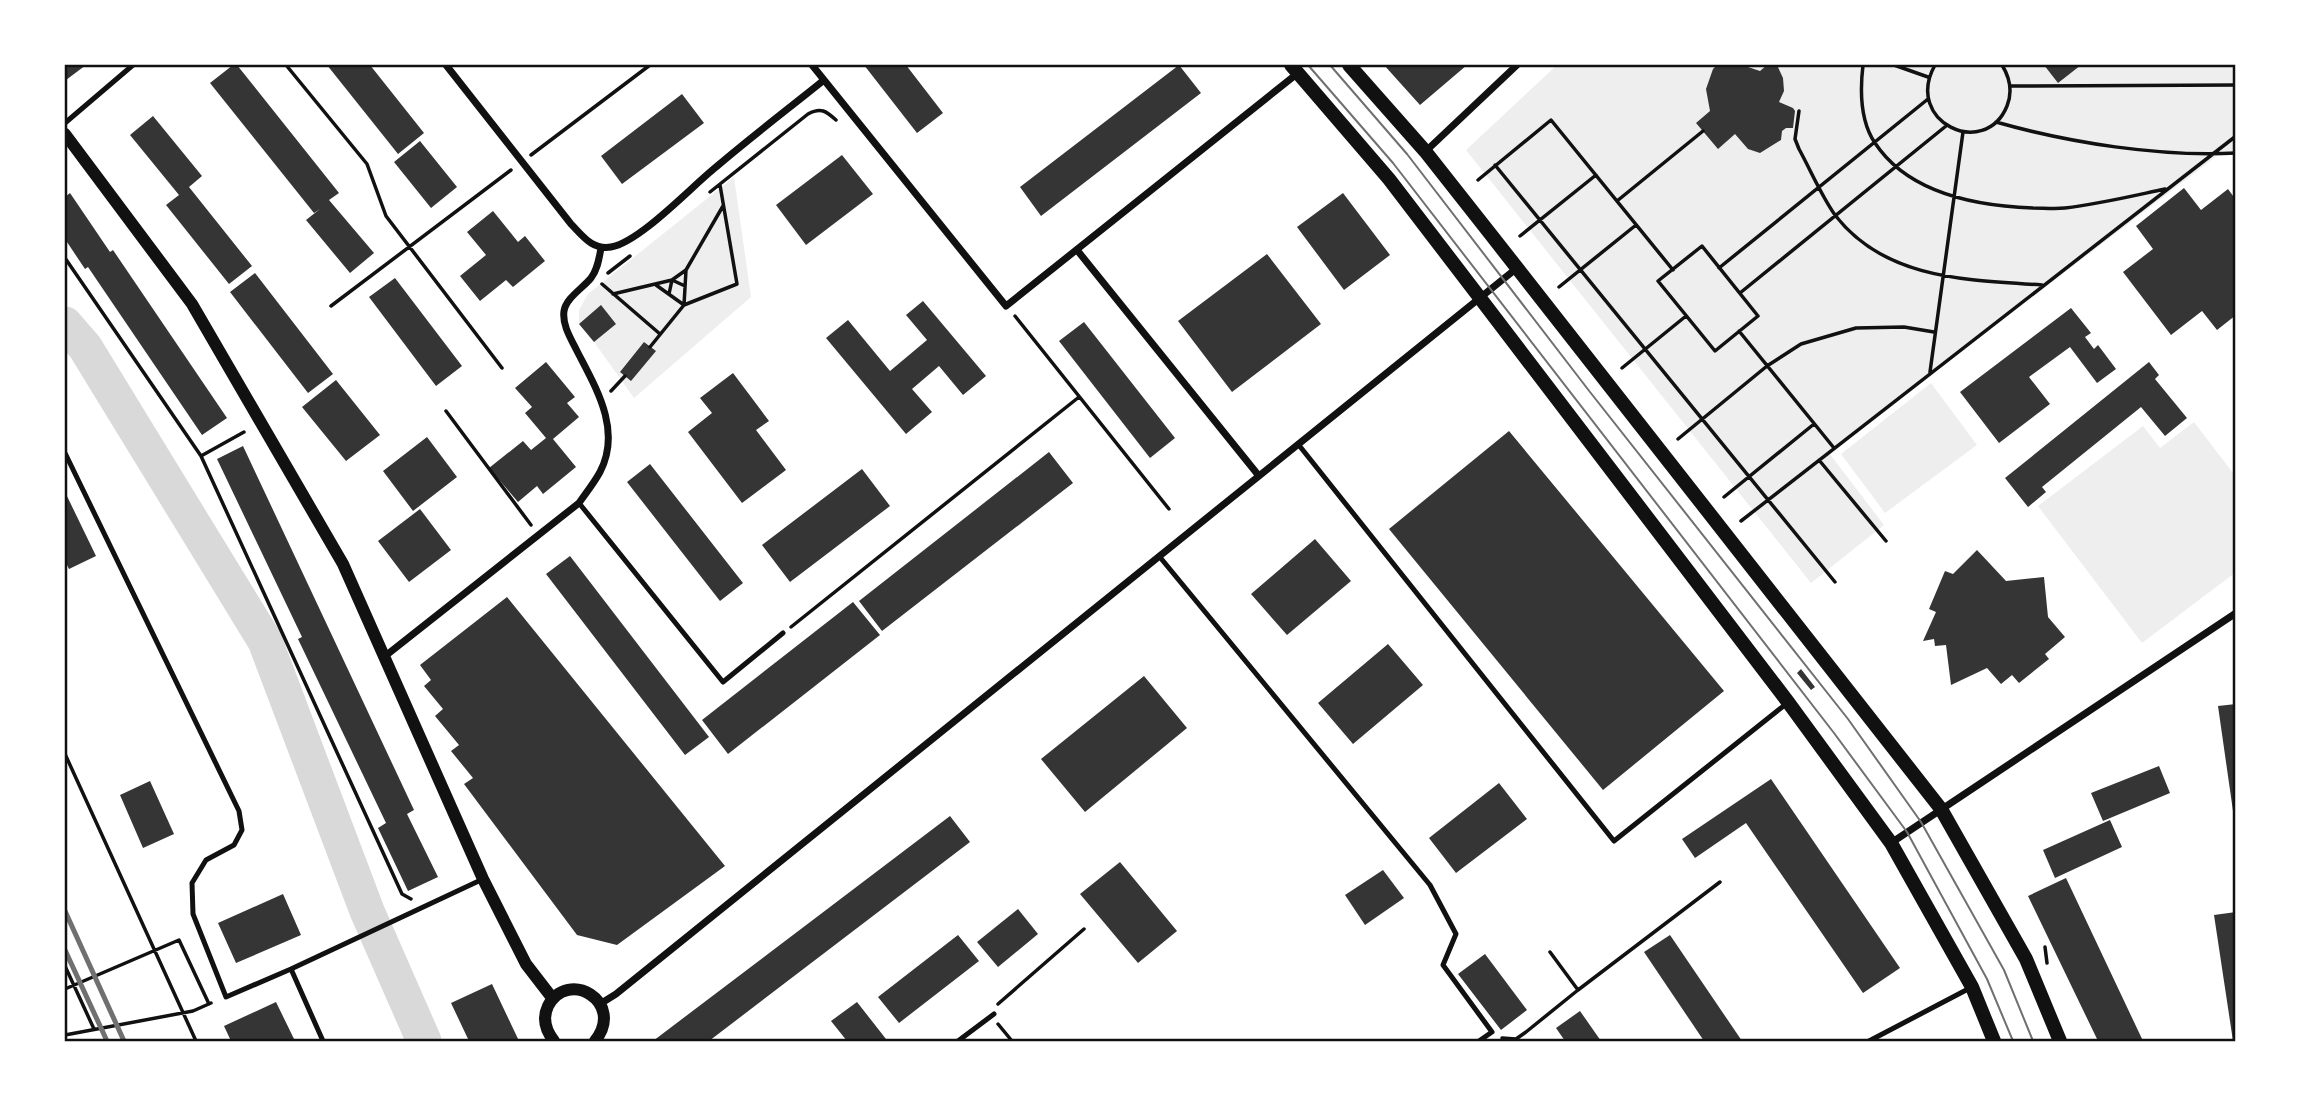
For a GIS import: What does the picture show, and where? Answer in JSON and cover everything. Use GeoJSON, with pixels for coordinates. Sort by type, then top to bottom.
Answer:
{"type":"FeatureCollection","features":[{"type":"Feature","properties":{"kind":"main road"},"geometry":{"type":"LineString","coordinates":[[1349,65],[1425,152],[1941,809],[2026,959],[2060,1041]]}},
{"type":"Feature","properties":{"kind":"main road"},"geometry":{"type":"LineString","coordinates":[[1295,69],[1389,179],[1788,702],[1891,843],[1972,987],[1994,1041]]}},
{"type":"Feature","properties":{"kind":"street"},"geometry":{"type":"LineString","coordinates":[[446,65],[571,224],[590,243],[601,248],[625,242],[642,231],[716,166],[824,80]]}},
{"type":"Feature","properties":{"kind":"street"},"geometry":{"type":"LineString","coordinates":[[812,65],[1006,306],[1295,69]]}},
{"type":"Feature","properties":{"kind":"street"},"geometry":{"type":"LineString","coordinates":[[1425,152],[1517,65]]}},
{"type":"Feature","properties":{"kind":"street"},"geometry":{"type":"LineString","coordinates":[[65,134],[192,304],[343,564],[483,880],[526,964],[553,999]]}},
{"type":"Feature","properties":{"kind":"street"},"geometry":{"type":"LineString","coordinates":[[384,657],[579,503],[601,470],[607,449],[607,419],[602,400],[568,334],[564,311],[567,304],[593,276],[601,248]]}},
{"type":"Feature","properties":{"kind":"street"},"geometry":{"type":"LineString","coordinates":[[1077,250],[1259,476]]}},
{"type":"Feature","properties":{"kind":"street"},"geometry":{"type":"LineString","coordinates":[[600,1004],[616,994],[1517,268]]}},
{"type":"Feature","properties":{"kind":"street"},"geometry":{"type":"LineString","coordinates":[[1891,843],[2236,612]]}},
{"type":"Feature","properties":{"kind":"street"},"geometry":{"type":"LineString","coordinates":[[555,1041],[547,1032],[547,1009],[561,992],[572,989],[593,996],[600,1004],[604,1024],[595,1041]]}},
{"type":"Feature","properties":{"kind":"lane"},"geometry":{"type":"LineString","coordinates":[[65,123],[133,65]]}},
{"type":"Feature","properties":{"kind":"lane"},"geometry":{"type":"LineString","coordinates":[[1298,444],[1614,841],[1788,702]]}},
{"type":"Feature","properties":{"kind":"lane"},"geometry":{"type":"LineString","coordinates":[[65,453],[239,811],[242,830],[233,845],[206,860],[192,883],[193,914],[226,997],[483,880]]}},
{"type":"Feature","properties":{"kind":"lane"},"geometry":{"type":"LineString","coordinates":[[579,503],[723,682],[783,633]]}},
{"type":"Feature","properties":{"kind":"lane"},"geometry":{"type":"LineString","coordinates":[[1159,556],[1430,885],[1456,934],[1443,965],[1492,1032],[1479,1041]]}},
{"type":"Feature","properties":{"kind":"lane"},"geometry":{"type":"LineString","coordinates":[[290,969],[323,1041]]}},
{"type":"Feature","properties":{"kind":"lane"},"geometry":{"type":"LineString","coordinates":[[1869,1041],[1972,987]]}},
{"type":"Feature","properties":{"kind":"lane"},"geometry":{"type":"LineString","coordinates":[[958,1041],[994,1014]]}},
{"type":"Feature","properties":{"kind":"path"},"geometry":{"type":"LineString","coordinates":[[286,65],[368,164],[386,216],[502,368]]}},
{"type":"Feature","properties":{"kind":"path"},"geometry":{"type":"LineString","coordinates":[[331,306],[650,65]]}},
{"type":"Feature","properties":{"kind":"path"},"geometry":{"type":"LineString","coordinates":[[1863,65],[1861,84],[1865,121],[1874,142],[1895,166],[1923,185],[1953,197],[2004,207],[2063,209],[2168,189]]}},
{"type":"Feature","properties":{"kind":"path"},"geometry":{"type":"LineString","coordinates":[[1895,65],[1929,77]]}},
{"type":"Feature","properties":{"kind":"path"},"geometry":{"type":"LineString","coordinates":[[1935,65],[1929,77],[1928,99],[1934,114],[1946,125],[1963,132],[1986,128],[2005,112],[2010,100],[2011,86],[2002,65]]}},
{"type":"Feature","properties":{"kind":"path"},"geometry":{"type":"LineString","coordinates":[[2011,86],[2236,85]]}},
{"type":"Feature","properties":{"kind":"path"},"geometry":{"type":"LineString","coordinates":[[1719,268],[1928,99]]}},
{"type":"Feature","properties":{"kind":"path"},"geometry":{"type":"LineString","coordinates":[[709,193],[816,109],[825,110],[836,120]]}},
{"type":"Feature","properties":{"kind":"path"},"geometry":{"type":"LineString","coordinates":[[1799,111],[1795,139],[1836,215],[1864,245],[1903,266],[1942,277],[2044,285]]}},
{"type":"Feature","properties":{"kind":"path"},"geometry":{"type":"LineString","coordinates":[[1478,180],[1551,120],[1673,270]]}},
{"type":"Feature","properties":{"kind":"path"},"geometry":{"type":"LineString","coordinates":[[1996,122],[2037,134],[2122,147],[2213,154],[2236,153]]}},
{"type":"Feature","properties":{"kind":"path"},"geometry":{"type":"LineString","coordinates":[[1740,293],[1946,125]]}},
{"type":"Feature","properties":{"kind":"path"},"geometry":{"type":"LineString","coordinates":[[1617,201],[1703,131]]}},
{"type":"Feature","properties":{"kind":"path"},"geometry":{"type":"LineString","coordinates":[[1930,374],[1963,132]]}},
{"type":"Feature","properties":{"kind":"path"},"geometry":{"type":"LineString","coordinates":[[1741,520],[2236,136]]}},
{"type":"Feature","properties":{"kind":"path"},"geometry":{"type":"LineString","coordinates":[[1495,165],[1835,582]]}},
{"type":"Feature","properties":{"kind":"path"},"geometry":{"type":"LineString","coordinates":[[650,346],[684,305],[737,284],[716,166]]}},
{"type":"Feature","properties":{"kind":"path"},"geometry":{"type":"LineString","coordinates":[[1520,236],[1596,174]]}},
{"type":"Feature","properties":{"kind":"path"},"geometry":{"type":"LineString","coordinates":[[613,294],[672,280],[686,270],[723,205]]}},
{"type":"Feature","properties":{"kind":"path"},"geometry":{"type":"LineString","coordinates":[[1559,287],[1636,225]]}},
{"type":"Feature","properties":{"kind":"path"},"geometry":{"type":"LineString","coordinates":[[1702,246],[1758,316],[1715,351],[1658,281],[1673,270],[1702,246]]}},
{"type":"Feature","properties":{"kind":"path"},"geometry":{"type":"LineString","coordinates":[[639,249],[598,281],[660,334]]}},
{"type":"Feature","properties":{"kind":"path"},"geometry":{"type":"LineString","coordinates":[[65,258],[201,456],[402,894],[420,909]]}},
{"type":"Feature","properties":{"kind":"path"},"geometry":{"type":"LineString","coordinates":[[684,305],[686,270]]}},
{"type":"Feature","properties":{"kind":"path"},"geometry":{"type":"LineString","coordinates":[[672,280],[685,286]]}},
{"type":"Feature","properties":{"kind":"path"},"geometry":{"type":"LineString","coordinates":[[669,294],[672,280]]}},
{"type":"Feature","properties":{"kind":"path"},"geometry":{"type":"LineString","coordinates":[[656,285],[684,305]]}},
{"type":"Feature","properties":{"kind":"path"},"geometry":{"type":"LineString","coordinates":[[1006,306],[1169,509]]}},
{"type":"Feature","properties":{"kind":"path"},"geometry":{"type":"LineString","coordinates":[[1622,368],[1686,316]]}},
{"type":"Feature","properties":{"kind":"path"},"geometry":{"type":"LineString","coordinates":[[1678,439],[1767,366],[1801,344],[1856,328],[1904,327],[1934,332]]}},
{"type":"Feature","properties":{"kind":"path"},"geometry":{"type":"LineString","coordinates":[[1739,331],[1834,449]]}},
{"type":"Feature","properties":{"kind":"path"},"geometry":{"type":"LineString","coordinates":[[602,400],[625,376]]}},
{"type":"Feature","properties":{"kind":"path"},"geometry":{"type":"LineString","coordinates":[[783,633],[1079,397]]}},
{"type":"Feature","properties":{"kind":"path"},"geometry":{"type":"LineString","coordinates":[[446,411],[538,535]]}},
{"type":"Feature","properties":{"kind":"path"},"geometry":{"type":"LineString","coordinates":[[1724,498],[1814,424]]}},
{"type":"Feature","properties":{"kind":"path"},"geometry":{"type":"LineString","coordinates":[[201,456],[244,432]]}},
{"type":"Feature","properties":{"kind":"path"},"geometry":{"type":"LineString","coordinates":[[1819,460],[1886,541]]}},
{"type":"Feature","properties":{"kind":"path"},"geometry":{"type":"LineString","coordinates":[[65,754],[196,1041]]}},
{"type":"Feature","properties":{"kind":"path"},"geometry":{"type":"LineString","coordinates":[[1492,1032],[1504,1039],[1516,1038],[1720,882]]}},
{"type":"Feature","properties":{"kind":"path"},"geometry":{"type":"LineString","coordinates":[[1012,1041],[997,1022],[994,1014],[996,1005],[1084,929]]}},
{"type":"Feature","properties":{"kind":"path"},"geometry":{"type":"LineString","coordinates":[[65,989],[179,940],[209,1004]]}},
{"type":"Feature","properties":{"kind":"path"},"geometry":{"type":"LineString","coordinates":[[1550,952],[1578,989]]}},
{"type":"Feature","properties":{"kind":"path"},"geometry":{"type":"LineString","coordinates":[[65,966],[94,1029]]}},
{"type":"Feature","properties":{"kind":"path"},"geometry":{"type":"LineString","coordinates":[[65,1035],[183,1012],[226,997]]}},
{"type":"Feature","properties":{"kind":"shaded area"},"geometry":{"type":"Polygon","coordinates":[[[1557,65],[2236,65],[2236,154],[2218,155],[1829,453],[1884,525],[1811,583],[1466,150],[1557,65]]]}},
{"type":"Feature","properties":{"kind":"shaded area"},"geometry":{"type":"Polygon","coordinates":[[[734,177],[751,297],[634,398],[594,342],[616,324],[601,306],[579,324],[579,310],[588,294],[734,177]]]}},
{"type":"Feature","properties":{"kind":"shaded area"},"geometry":{"type":"Polygon","coordinates":[[[1931,383],[1977,445],[1885,513],[1841,454],[1931,383]]]}},
{"type":"Feature","properties":{"kind":"shaded area"},"geometry":{"type":"Polygon","coordinates":[[[2194,422],[2236,477],[2236,572],[2142,643],[2038,506],[2143,426],[2160,448],[2194,422]]]}},
{"type":"Feature","properties":{"kind":"building"},"geometry":{"type":"Polygon","coordinates":[[[65,65],[86,65],[66,80],[65,65]]]}},
{"type":"Feature","properties":{"kind":"building"},"geometry":{"type":"Polygon","coordinates":[[[233,65],[237,65],[339,193],[329,200],[374,253],[350,273],[306,220],[320,209],[314,213],[210,83],[233,65]]]}},
{"type":"Feature","properties":{"kind":"building"},"geometry":{"type":"Polygon","coordinates":[[[327,65],[370,65],[424,133],[398,154],[327,65]]]}},
{"type":"Feature","properties":{"kind":"building"},"geometry":{"type":"Polygon","coordinates":[[[864,65],[906,65],[943,113],[917,133],[864,65]]]}},
{"type":"Feature","properties":{"kind":"building"},"geometry":{"type":"Polygon","coordinates":[[[1179,65],[1201,93],[1041,216],[1020,187],[1179,65]]]}},
{"type":"Feature","properties":{"kind":"building"},"geometry":{"type":"Polygon","coordinates":[[[1384,65],[1467,65],[1420,105],[1384,65]]]}},
{"type":"Feature","properties":{"kind":"building"},"geometry":{"type":"Polygon","coordinates":[[[1717,65],[1742,65],[1760,71],[1767,65],[1777,65],[1783,78],[1784,91],[1779,102],[1795,111],[1793,128],[1782,131],[1781,140],[1760,153],[1748,149],[1735,134],[1718,149],[1696,123],[1710,111],[1706,89],[1717,65]]]}},
{"type":"Feature","properties":{"kind":"building"},"geometry":{"type":"Polygon","coordinates":[[[2044,65],[2081,65],[2058,83],[2044,65]]]}},
{"type":"Feature","properties":{"kind":"building"},"geometry":{"type":"Polygon","coordinates":[[[682,94],[704,123],[622,184],[601,156],[682,94]]]}},
{"type":"Feature","properties":{"kind":"building"},"geometry":{"type":"Polygon","coordinates":[[[153,116],[202,176],[189,187],[252,266],[229,284],[166,205],[179,195],[130,135],[153,116]]]}},
{"type":"Feature","properties":{"kind":"building"},"geometry":{"type":"Polygon","coordinates":[[[420,141],[457,187],[431,208],[394,162],[420,141]]]}},
{"type":"Feature","properties":{"kind":"building"},"geometry":{"type":"Polygon","coordinates":[[[842,155],[873,194],[806,245],[776,205],[842,155]]]}},
{"type":"Feature","properties":{"kind":"building"},"geometry":{"type":"Polygon","coordinates":[[[2184,188],[2201,210],[2228,189],[2236,200],[2236,315],[2217,330],[2202,311],[2171,335],[2123,272],[2153,249],[2136,226],[2184,188]]]}},
{"type":"Feature","properties":{"kind":"building"},"geometry":{"type":"Polygon","coordinates":[[[70,193],[110,252],[113,250],[227,418],[202,435],[88,267],[85,269],[65,239],[65,197],[70,193]]]}},
{"type":"Feature","properties":{"kind":"building"},"geometry":{"type":"Polygon","coordinates":[[[1343,193],[1390,255],[1344,290],[1297,227],[1343,193]]]}},
{"type":"Feature","properties":{"kind":"building"},"geometry":{"type":"Polygon","coordinates":[[[493,211],[518,242],[525,236],[545,261],[513,287],[506,280],[480,301],[460,276],[486,255],[467,232],[493,211]]]}},
{"type":"Feature","properties":{"kind":"building"},"geometry":{"type":"Polygon","coordinates":[[[1267,254],[1321,324],[1232,392],[1178,321],[1267,254]]]}},
{"type":"Feature","properties":{"kind":"building"},"geometry":{"type":"Polygon","coordinates":[[[255,273],[333,374],[308,393],[230,292],[255,273]]]}},
{"type":"Feature","properties":{"kind":"building"},"geometry":{"type":"Polygon","coordinates":[[[395,278],[462,366],[436,386],[369,297],[395,278]]]}},
{"type":"Feature","properties":{"kind":"building"},"geometry":{"type":"Polygon","coordinates":[[[923,301],[986,376],[963,395],[939,366],[912,389],[932,412],[906,434],[826,338],[848,320],[890,371],[927,340],[906,315],[923,301]]]}},
{"type":"Feature","properties":{"kind":"building"},"geometry":{"type":"Polygon","coordinates":[[[601,305],[616,324],[594,342],[579,324],[601,305]]]}},
{"type":"Feature","properties":{"kind":"building"},"geometry":{"type":"Polygon","coordinates":[[[2071,308],[2091,333],[2085,337],[2094,349],[2098,345],[2116,369],[2097,383],[2070,347],[2029,377],[2050,404],[1999,443],[1960,392],[2071,308]]]}},
{"type":"Feature","properties":{"kind":"building"},"geometry":{"type":"Polygon","coordinates":[[[1084,322],[1175,438],[1150,458],[1059,341],[1084,322]]]}},
{"type":"Feature","properties":{"kind":"building"},"geometry":{"type":"Polygon","coordinates":[[[644,342],[656,351],[631,381],[620,372],[644,342]]]}},
{"type":"Feature","properties":{"kind":"building"},"geometry":{"type":"Polygon","coordinates":[[[546,362],[575,397],[567,403],[579,417],[553,439],[576,467],[543,494],[537,486],[518,502],[489,468],[523,441],[531,450],[546,438],[525,413],[532,407],[515,388],[546,362]]]}},
{"type":"Feature","properties":{"kind":"building"},"geometry":{"type":"Polygon","coordinates":[[[2149,362],[2159,375],[2155,379],[2187,418],[2165,436],[2141,407],[2042,487],[2046,492],[2028,507],[2005,478],[2149,362]]]}},
{"type":"Feature","properties":{"kind":"building"},"geometry":{"type":"Polygon","coordinates":[[[733,373],[769,421],[756,430],[786,470],[742,503],[688,432],[712,413],[700,398],[733,373]]]}},
{"type":"Feature","properties":{"kind":"building"},"geometry":{"type":"Polygon","coordinates":[[[336,380],[380,435],[346,461],[302,407],[336,380]]]}},
{"type":"Feature","properties":{"kind":"building"},"geometry":{"type":"Polygon","coordinates":[[[1509,431],[1724,691],[1603,790],[1389,529],[1509,431]]]}},
{"type":"Feature","properties":{"kind":"building"},"geometry":{"type":"Polygon","coordinates":[[[427,437],[457,477],[413,511],[383,471],[427,437]]]}},
{"type":"Feature","properties":{"kind":"building"},"geometry":{"type":"Polygon","coordinates":[[[243,446],[414,810],[407,814],[438,877],[408,891],[378,828],[386,823],[298,639],[302,637],[217,459],[243,446]]]}},
{"type":"Feature","properties":{"kind":"building"},"geometry":{"type":"Polygon","coordinates":[[[1049,452],[1073,483],[882,631],[859,601],[1049,452]]]}},
{"type":"Feature","properties":{"kind":"building"},"geometry":{"type":"Polygon","coordinates":[[[650,464],[743,583],[720,601],[627,482],[650,464]]]}},
{"type":"Feature","properties":{"kind":"building"},"geometry":{"type":"Polygon","coordinates":[[[862,469],[890,506],[790,582],[762,545],[862,469]]]}},
{"type":"Feature","properties":{"kind":"building"},"geometry":{"type":"Polygon","coordinates":[[[65,492],[96,556],[69,569],[65,561],[65,492]]]}},
{"type":"Feature","properties":{"kind":"building"},"geometry":{"type":"Polygon","coordinates":[[[420,509],[451,550],[409,582],[378,541],[420,509]]]}},
{"type":"Feature","properties":{"kind":"building"},"geometry":{"type":"Polygon","coordinates":[[[1315,539],[1351,581],[1287,635],[1251,594],[1315,539]]]}},
{"type":"Feature","properties":{"kind":"building"},"geometry":{"type":"Polygon","coordinates":[[[1977,550],[2006,581],[2044,577],[2048,617],[2065,637],[2045,654],[2049,659],[2019,683],[2012,675],[2001,684],[1987,668],[1951,685],[1946,645],[1935,646],[1934,639],[1923,641],[1936,612],[1929,609],[1945,571],[1953,574],[1977,550]]]}},
{"type":"Feature","properties":{"kind":"building"},"geometry":{"type":"Polygon","coordinates":[[[570,556],[709,737],[685,755],[546,574],[570,556]]]}},
{"type":"Feature","properties":{"kind":"building"},"geometry":{"type":"Polygon","coordinates":[[[507,597],[725,866],[617,945],[577,935],[464,784],[473,778],[451,751],[459,745],[435,716],[443,709],[424,686],[431,680],[420,665],[507,597]]]}},
{"type":"Feature","properties":{"kind":"building"},"geometry":{"type":"Polygon","coordinates":[[[853,602],[880,635],[728,754],[702,720],[853,602]]]}},
{"type":"Feature","properties":{"kind":"building"},"geometry":{"type":"Polygon","coordinates":[[[1388,644],[1423,685],[1353,744],[1318,703],[1388,644]]]}},
{"type":"Feature","properties":{"kind":"building"},"geometry":{"type":"Polygon","coordinates":[[[1801,669],[1815,687],[1811,690],[1797,673],[1801,669]]]}},
{"type":"Feature","properties":{"kind":"building"},"geometry":{"type":"Polygon","coordinates":[[[1144,676],[1187,728],[1085,812],[1041,759],[1144,676]]]}},
{"type":"Feature","properties":{"kind":"building"},"geometry":{"type":"Polygon","coordinates":[[[2236,704],[2236,825],[2235,825],[2218,706],[2236,704]]]}},
{"type":"Feature","properties":{"kind":"building"},"geometry":{"type":"Polygon","coordinates":[[[2159,766],[2170,793],[2103,821],[2091,793],[2159,766]]]}},
{"type":"Feature","properties":{"kind":"building"},"geometry":{"type":"Polygon","coordinates":[[[1771,779],[1900,968],[1863,993],[1746,823],[1695,858],[1682,839],[1771,779]]]}},
{"type":"Feature","properties":{"kind":"building"},"geometry":{"type":"Polygon","coordinates":[[[150,781],[174,834],[143,848],[120,795],[150,781]]]}},
{"type":"Feature","properties":{"kind":"building"},"geometry":{"type":"Polygon","coordinates":[[[1499,783],[1527,819],[1456,873],[1429,838],[1499,783]]]}},
{"type":"Feature","properties":{"kind":"building"},"geometry":{"type":"Polygon","coordinates":[[[950,816],[970,842],[709,1041],[653,1041],[950,816]]]}},
{"type":"Feature","properties":{"kind":"building"},"geometry":{"type":"Polygon","coordinates":[[[2110,820],[2122,847],[2055,878],[2043,850],[2110,820]]]}},
{"type":"Feature","properties":{"kind":"building"},"geometry":{"type":"Polygon","coordinates":[[[1120,862],[1177,931],[1138,963],[1080,894],[1120,862]]]}},
{"type":"Feature","properties":{"kind":"building"},"geometry":{"type":"Polygon","coordinates":[[[1383,870],[1404,898],[1365,925],[1345,895],[1383,870]]]}},
{"type":"Feature","properties":{"kind":"building"},"geometry":{"type":"Polygon","coordinates":[[[2066,878],[2143,1041],[2098,1041],[2028,896],[2066,878]]]}},
{"type":"Feature","properties":{"kind":"building"},"geometry":{"type":"Polygon","coordinates":[[[283,894],[301,935],[236,963],[218,923],[283,894]]]}},
{"type":"Feature","properties":{"kind":"building"},"geometry":{"type":"Polygon","coordinates":[[[1018,909],[1038,934],[998,967],[977,942],[1018,909]]]}},
{"type":"Feature","properties":{"kind":"building"},"geometry":{"type":"Polygon","coordinates":[[[2236,912],[2236,1041],[2233,1041],[2214,915],[2236,912]]]}},
{"type":"Feature","properties":{"kind":"building"},"geometry":{"type":"Polygon","coordinates":[[[958,935],[979,961],[899,1023],[878,997],[958,935]]]}},
{"type":"Feature","properties":{"kind":"building"},"geometry":{"type":"Polygon","coordinates":[[[1670,935],[1742,1041],[1704,1041],[1644,952],[1670,935]]]}},
{"type":"Feature","properties":{"kind":"building"},"geometry":{"type":"Polygon","coordinates":[[[1485,954],[1527,1010],[1501,1030],[1458,974],[1485,954]]]}},
{"type":"Feature","properties":{"kind":"building"},"geometry":{"type":"Polygon","coordinates":[[[492,984],[519,1041],[469,1041],[451,1003],[492,984]]]}},
{"type":"Feature","properties":{"kind":"building"},"geometry":{"type":"Polygon","coordinates":[[[276,1002],[295,1041],[231,1041],[224,1026],[276,1002]]]}},
{"type":"Feature","properties":{"kind":"building"},"geometry":{"type":"Polygon","coordinates":[[[857,1002],[886,1039],[847,1041],[831,1021],[857,1002]]]}},
{"type":"Feature","properties":{"kind":"building"},"geometry":{"type":"Polygon","coordinates":[[[1580,1011],[1601,1041],[1565,1041],[1556,1028],[1580,1011]]]}},
{"type":"Feature","properties":{"kind":"waterway"},"geometry":{"type":"LineString","coordinates":[[65,324],[85,347],[265,641],[367,911],[424,1041]]}},
{"type":"Feature","properties":{"kind":"tram line"},"geometry":{"type":"LineString","coordinates":[[1308,65],[1393,163],[1834,733],[1907,832],[1987,979],[2013,1041]]}},
{"type":"Feature","properties":{"kind":"tram line"},"geometry":{"type":"LineString","coordinates":[[1330,65],[1407,154],[1590,392],[1848,719],[1921,822],[2004,970],[2033,1041]]}},
{"type":"Feature","properties":{"kind":"railway"},"geometry":{"type":"LineString","coordinates":[[65,911],[124,1041]]}},
{"type":"Feature","properties":{"kind":"railway"},"geometry":{"type":"LineString","coordinates":[[65,950],[107,1041]]}}]}
